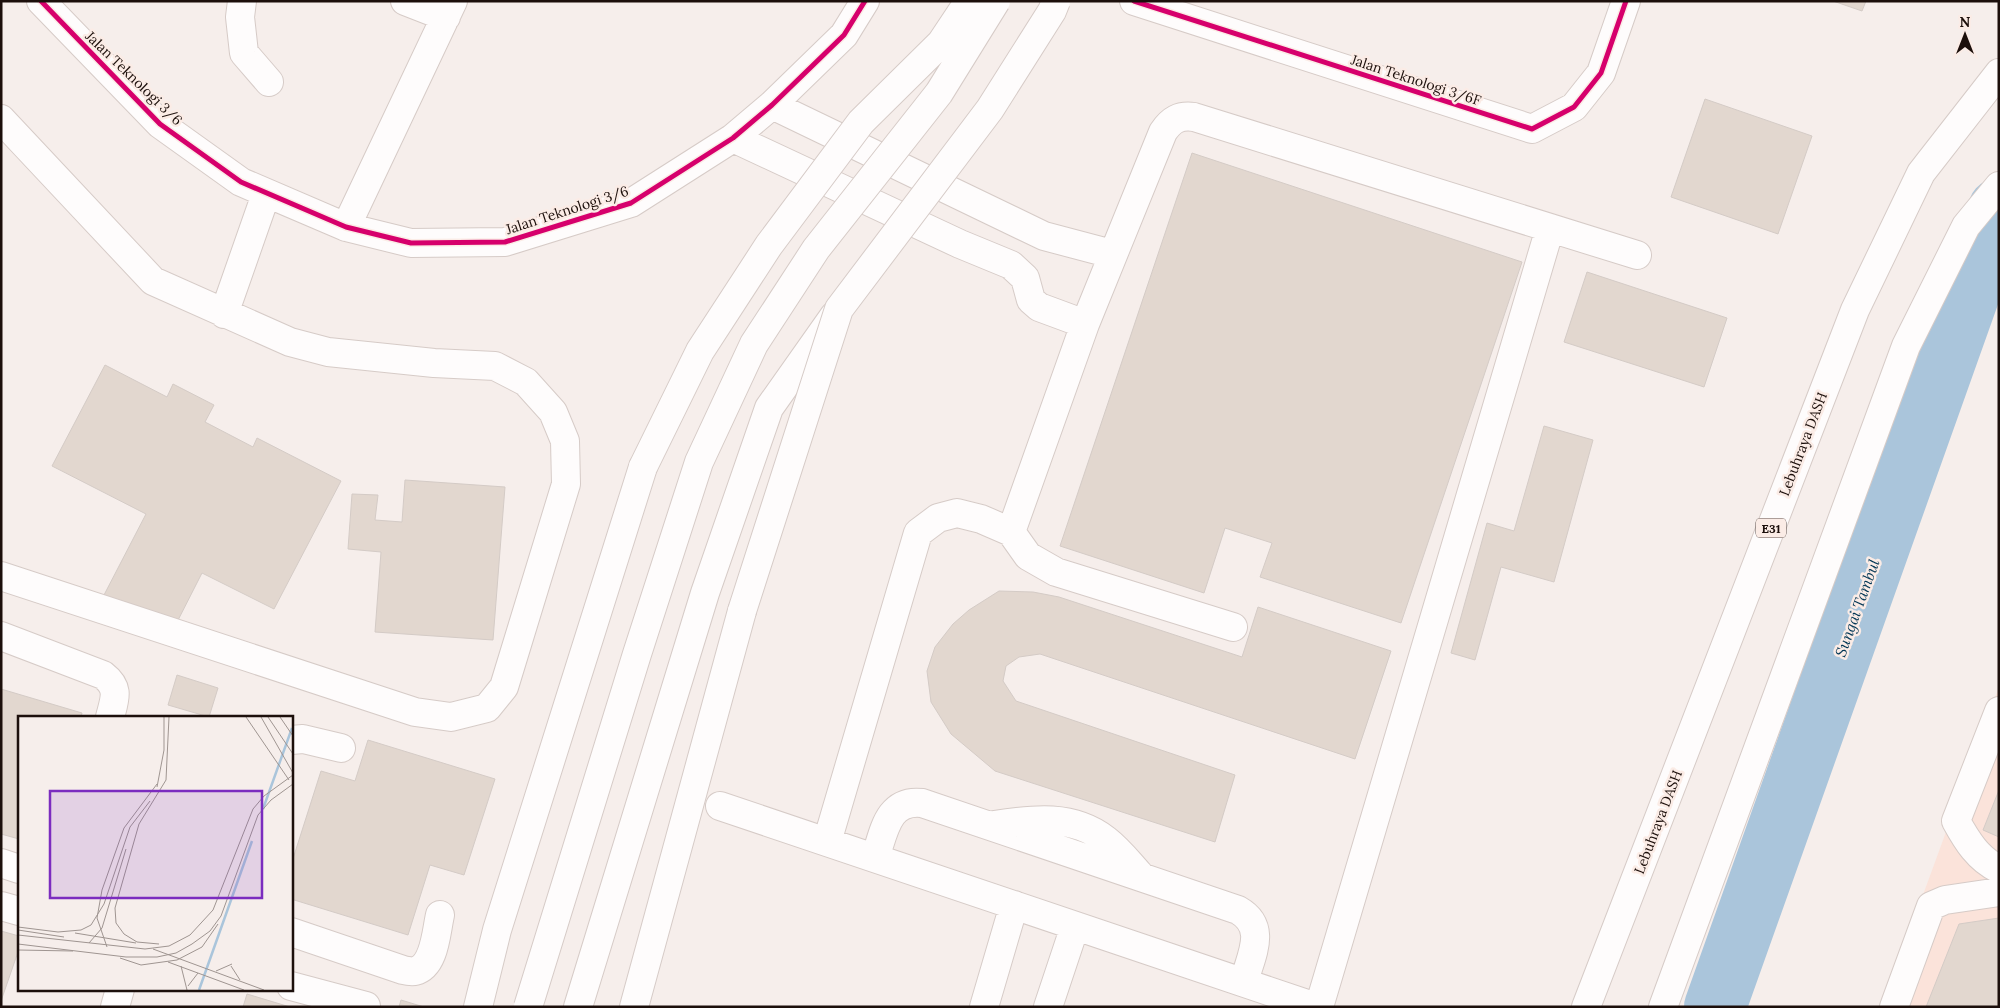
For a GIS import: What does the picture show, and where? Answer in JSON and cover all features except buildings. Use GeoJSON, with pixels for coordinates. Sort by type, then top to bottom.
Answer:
{"type":"FeatureCollection","features":[{"type":"Feature","properties":{"kind":"main road","name":"Jalan Teknologi 3/6"},"geometry":{"type":"LineString","coordinates":[[41,1],[160,124],[241,182],[346,227],[411,243],[505,242],[631,203],[733,138],[772,105],[844,35],[865,1]]}},
{"type":"Feature","properties":{"kind":"main road"},"geometry":{"type":"LineString","coordinates":[[242,1],[240,17],[244,53],[269,82]]}},
{"type":"Feature","properties":{"kind":"main road"},"geometry":{"type":"LineString","coordinates":[[346,227],[449,9],[405,1]]}},
{"type":"Feature","properties":{"kind":"main road"},"geometry":{"type":"LineString","coordinates":[[478,1007],[497,930],[643,467],[700,351],[769,245],[861,122],[940,43],[969,1]]}},
{"type":"Feature","properties":{"kind":"main road"},"geometry":{"type":"LineString","coordinates":[[528,1007],[637,654],[700,462],[754,344],[816,249],[939,93],[996,1]]}},
{"type":"Feature","properties":{"kind":"main road"},"geometry":{"type":"LineString","coordinates":[[578,1007],[705,593],[769,408],[839,309],[990,109],[1052,11],[1056,1]]}},
{"type":"Feature","properties":{"kind":"main road","name":"Jalan Teknologi 3/6F"},"geometry":{"type":"LineString","coordinates":[[1134,1],[1532,129],[1574,107],[1601,73],[1626,1]]}},
{"type":"Feature","properties":{"kind":"main road","name":"Lebuhraya DASH"},"geometry":{"type":"LineString","coordinates":[[1586,1007],[1855,310],[1921,174],[1999,73]]}},
{"type":"Feature","properties":{"kind":"main road"},"geometry":{"type":"LineString","coordinates":[[772,105],[1044,236],[1112,254]]}},
{"type":"Feature","properties":{"kind":"main road"},"geometry":{"type":"LineString","coordinates":[[1011,532],[1112,254],[1163,132],[1168,124],[1176,118],[1185,116],[1213,123],[1637,256]]}},
{"type":"Feature","properties":{"kind":"main road"},"geometry":{"type":"LineString","coordinates":[[1,119],[153,281],[290,342],[328,352],[434,363],[495,366],[526,382],[553,412],[565,441],[566,484],[504,687],[487,708],[451,717],[415,712],[1,576]]}},
{"type":"Feature","properties":{"kind":"main road"},"geometry":{"type":"LineString","coordinates":[[733,138],[960,244],[1011,265],[1025,278],[1031,300],[1039,306],[1085,324]]}},
{"type":"Feature","properties":{"kind":"main road"},"geometry":{"type":"LineString","coordinates":[[1663,1007],[1906,346],[1966,226],[1999,186]]}},
{"type":"Feature","properties":{"kind":"main road"},"geometry":{"type":"LineString","coordinates":[[224,314],[266,194]]}},
{"type":"Feature","properties":{"kind":"main road"},"geometry":{"type":"LineString","coordinates":[[720,806],[1317,1007],[1550,228]]}},
{"type":"Feature","properties":{"kind":"main road"},"geometry":{"type":"LineString","coordinates":[[634,1007],[742,611],[839,309]]}},
{"type":"Feature","properties":{"kind":"main road"},"geometry":{"type":"LineString","coordinates":[[828,842],[918,533],[938,518],[957,513],[981,519],[1011,532],[1028,556],[1056,572],[1233,627]]}},
{"type":"Feature","properties":{"kind":"main road"},"geometry":{"type":"LineString","coordinates":[[1,636],[102,675],[111,681],[115,690],[110,716]]}},
{"type":"Feature","properties":{"kind":"main road"},"geometry":{"type":"LineString","coordinates":[[1999,711],[1956,821],[1969,845],[1988,864],[1999,868]]}},
{"type":"Feature","properties":{"kind":"main road"},"geometry":{"type":"LineString","coordinates":[[292,740],[303,739],[341,748]]}},
{"type":"Feature","properties":{"kind":"main road"},"geometry":{"type":"LineString","coordinates":[[875,858],[894,810],[902,804],[912,802],[922,803],[990,826],[1043,819],[1060,820],[1076,825],[1092,831],[1106,840],[1142,877],[1238,910],[1247,915],[1253,922],[1256,931],[1244,982]]}},
{"type":"Feature","properties":{"kind":"main road"},"geometry":{"type":"LineString","coordinates":[[1,863],[18,869]]}},
{"type":"Feature","properties":{"kind":"main road"},"geometry":{"type":"LineString","coordinates":[[1894,1007],[1931,906],[1945,900],[1999,892]]}},
{"type":"Feature","properties":{"kind":"main road"},"geometry":{"type":"LineString","coordinates":[[984,1007],[1014,905]]}},
{"type":"Feature","properties":{"kind":"main road"},"geometry":{"type":"LineString","coordinates":[[1,906],[18,911]]}},
{"type":"Feature","properties":{"kind":"main road"},"geometry":{"type":"LineString","coordinates":[[292,932],[403,970],[415,971],[424,966],[430,956],[440,915]]}},
{"type":"Feature","properties":{"kind":"main road"},"geometry":{"type":"LineString","coordinates":[[1048,1007],[1075,926]]}},
{"type":"Feature","properties":{"kind":"main road"},"geometry":{"type":"LineString","coordinates":[[292,986],[366,1006]]}},
{"type":"Feature","properties":{"kind":"main road"},"geometry":{"type":"LineString","coordinates":[[115,1007],[120,990]]}},
{"type":"Feature","properties":{"kind":"shaded area"},"geometry":{"type":"Polygon","coordinates":[[[1999,687],[1999,1007],[1882,1007],[1999,687]]]}},
{"type":"Feature","properties":{"kind":"waterway","name":"Sungai Tambul"},"geometry":{"type":"LineString","coordinates":[[1715,1007],[1999,209]]}},
{"type":"Feature","properties":{"kind":"cycle path"},"geometry":{"type":"LineString","coordinates":[[41,1],[160,124],[241,182],[346,227],[411,243],[505,242],[631,203],[733,138],[772,105],[844,35],[865,1]]}},
{"type":"Feature","properties":{"kind":"cycle path"},"geometry":{"type":"LineString","coordinates":[[1134,1],[1532,129],[1574,107],[1601,73],[1626,1]]}}]}
